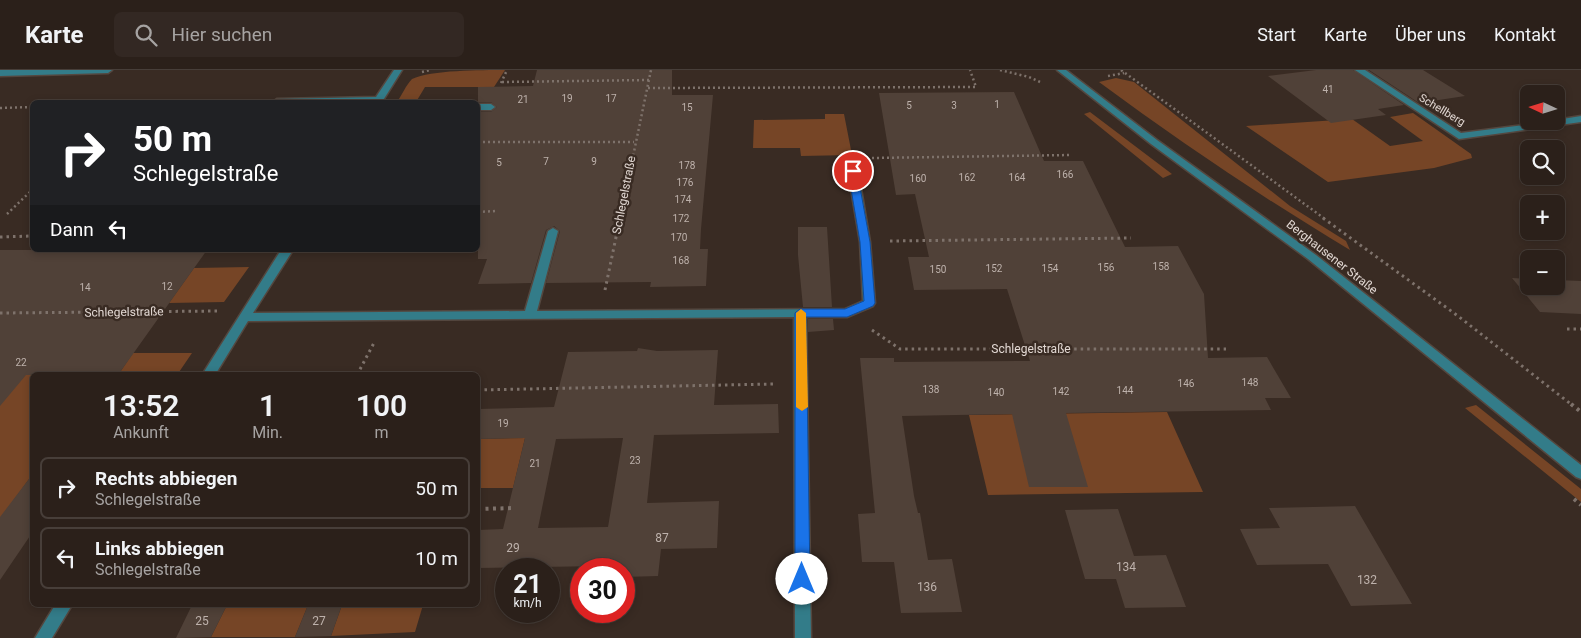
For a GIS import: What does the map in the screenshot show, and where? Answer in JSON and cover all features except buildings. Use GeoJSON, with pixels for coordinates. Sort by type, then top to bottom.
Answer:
{"type":"FeatureCollection","features":[{"type":"Feature","properties":{"kind":"street"},"geometry":{"type":"LineString","coordinates":[[0,73],[108,70]]}},
{"type":"Feature","properties":{"kind":"street"},"geometry":{"type":"LineString","coordinates":[[380,100],[398,70]]}},
{"type":"Feature","properties":{"kind":"street","name":"Berghausener Straße"},"geometry":{"type":"LineString","coordinates":[[1061,70],[1154,142],[1312,257],[1581,473]]}},
{"type":"Feature","properties":{"kind":"street","name":"Schellberg"},"geometry":{"type":"LineString","coordinates":[[1359,70],[1459,136],[1581,119]]}},
{"type":"Feature","properties":{"kind":"street"},"geometry":{"type":"LineString","coordinates":[[480,107],[491,107]]}},
{"type":"Feature","properties":{"kind":"street"},"geometry":{"type":"LineString","coordinates":[[247,314],[389,316],[600,313],[847,313],[870,303],[865,242],[853,171]]}},
{"type":"Feature","properties":{"kind":"street"},"geometry":{"type":"LineString","coordinates":[[530,314],[552,231]]}},
{"type":"Feature","properties":{"kind":"street"},"geometry":{"type":"LineString","coordinates":[[210,372],[286,252]]}},
{"type":"Feature","properties":{"kind":"street"},"geometry":{"type":"LineString","coordinates":[[800,313],[803,638]]}},
{"type":"Feature","properties":{"kind":"street"},"geometry":{"type":"LineString","coordinates":[[43,638],[63,607]]}},
{"type":"Feature","properties":{"kind":"path"},"geometry":{"type":"LineString","coordinates":[[634,142],[648,88],[650,70]]}},
{"type":"Feature","properties":{"kind":"path"},"geometry":{"type":"LineString","coordinates":[[648,88],[976,87],[970,70]]}},
{"type":"Feature","properties":{"kind":"path"},"geometry":{"type":"LineString","coordinates":[[1000,70],[1029,76],[1042,83]]}},
{"type":"Feature","properties":{"kind":"path"},"geometry":{"type":"LineString","coordinates":[[1121,70],[1458,316],[1581,412]]}},
{"type":"Feature","properties":{"kind":"path"},"geometry":{"type":"LineString","coordinates":[[502,82],[648,80]]}},
{"type":"Feature","properties":{"kind":"path"},"geometry":{"type":"LineString","coordinates":[[0,108],[30,107]]}},
{"type":"Feature","properties":{"kind":"path","name":"Schlegelstraße"},"geometry":{"type":"LineString","coordinates":[[480,142],[634,142],[600,313]]}},
{"type":"Feature","properties":{"kind":"path"},"geometry":{"type":"LineString","coordinates":[[853,171],[870,158],[1071,155]]}},
{"type":"Feature","properties":{"kind":"path"},"geometry":{"type":"LineString","coordinates":[[7,214],[30,192]]}},
{"type":"Feature","properties":{"kind":"path"},"geometry":{"type":"LineString","coordinates":[[480,212],[496,211]]}},
{"type":"Feature","properties":{"kind":"path"},"geometry":{"type":"LineString","coordinates":[[0,237],[30,236]]}},
{"type":"Feature","properties":{"kind":"path"},"geometry":{"type":"LineString","coordinates":[[865,242],[1131,238]]}},
{"type":"Feature","properties":{"kind":"path","name":"Schlegelstraße"},"geometry":{"type":"LineString","coordinates":[[0,313],[247,314]]}},
{"type":"Feature","properties":{"kind":"path","name":"Schlegelstraße"},"geometry":{"type":"LineString","coordinates":[[847,313],[900,349],[1226,350]]}},
{"type":"Feature","properties":{"kind":"path"},"geometry":{"type":"LineString","coordinates":[[359,372],[389,316]]}},
{"type":"Feature","properties":{"kind":"path"},"geometry":{"type":"LineString","coordinates":[[1567,329],[1581,329]]}},
{"type":"Feature","properties":{"kind":"path"},"geometry":{"type":"LineString","coordinates":[[480,390],[802,384]]}},
{"type":"Feature","properties":{"kind":"path"},"geometry":{"type":"LineString","coordinates":[[1568,494],[1581,505]]}},
{"type":"Feature","properties":{"kind":"path"},"geometry":{"type":"LineString","coordinates":[[480,509],[515,508]]}},
{"type":"Feature","properties":{"kind":"shaded area"},"geometry":{"type":"Polygon","coordinates":[[[505,70],[494,87],[425,87],[417,100],[398,100],[412,79],[431,74],[457,71],[505,70]]]}},
{"type":"Feature","properties":{"kind":"shaded area"},"geometry":{"type":"Polygon","coordinates":[[[1116,78],[1134,82],[1290,206],[1346,241],[1350,250],[1222,169],[1099,82],[1116,78]]]}},
{"type":"Feature","properties":{"kind":"shaded area"},"geometry":{"type":"Polygon","coordinates":[[[1090,112],[1172,174],[1163,178],[1084,114],[1090,112]]]}},
{"type":"Feature","properties":{"kind":"shaded area"},"geometry":{"type":"Polygon","coordinates":[[[1413,113],[1471,154],[1472,158],[1434,168],[1328,182],[1246,126],[1352,119],[1390,146],[1423,141],[1390,117],[1413,113]]]}},
{"type":"Feature","properties":{"kind":"shaded area"},"geometry":{"type":"Polygon","coordinates":[[[825,114],[844,114],[852,155],[801,156],[800,148],[753,148],[754,120],[825,119],[825,114]]]}},
{"type":"Feature","properties":{"kind":"shaded area"},"geometry":{"type":"Polygon","coordinates":[[[249,267],[224,302],[169,303],[194,268],[249,267]]]}},
{"type":"Feature","properties":{"kind":"shaded area"},"geometry":{"type":"Polygon","coordinates":[[[133,353],[192,353],[179,372],[120,372],[133,353]]]}},
{"type":"Feature","properties":{"kind":"shaded area"},"geometry":{"type":"Polygon","coordinates":[[[42,355],[34,372],[30,372],[30,478],[0,519],[0,397],[42,355]]]}},
{"type":"Feature","properties":{"kind":"shaded area"},"geometry":{"type":"Polygon","coordinates":[[[1476,405],[1581,489],[1581,502],[1465,408],[1476,405]]]}},
{"type":"Feature","properties":{"kind":"shaded area"},"geometry":{"type":"Polygon","coordinates":[[[1167,412],[1203,492],[988,495],[969,415],[1167,412]]]}},
{"type":"Feature","properties":{"kind":"shaded area"},"geometry":{"type":"Polygon","coordinates":[[[525,438],[513,488],[480,488],[480,439],[525,438]]]}},
{"type":"Feature","properties":{"kind":"shaded area"},"geometry":{"type":"Polygon","coordinates":[[[226,607],[307,607],[295,637],[211,637],[226,607]]]}},
{"type":"Feature","properties":{"kind":"shaded area"},"geometry":{"type":"Polygon","coordinates":[[[341,607],[422,607],[415,632],[331,636],[341,607]]]}},
{"type":"Feature","properties":{"kind":"slow traffic"},"geometry":{"type":"LineString","coordinates":[[801,313],[802,407]]}},
{"type":"Feature","properties":{"kind":"route"},"geometry":{"type":"LineString","coordinates":[[802,579],[800,313],[847,313],[870,303],[865,242],[853,171]]}}]}
